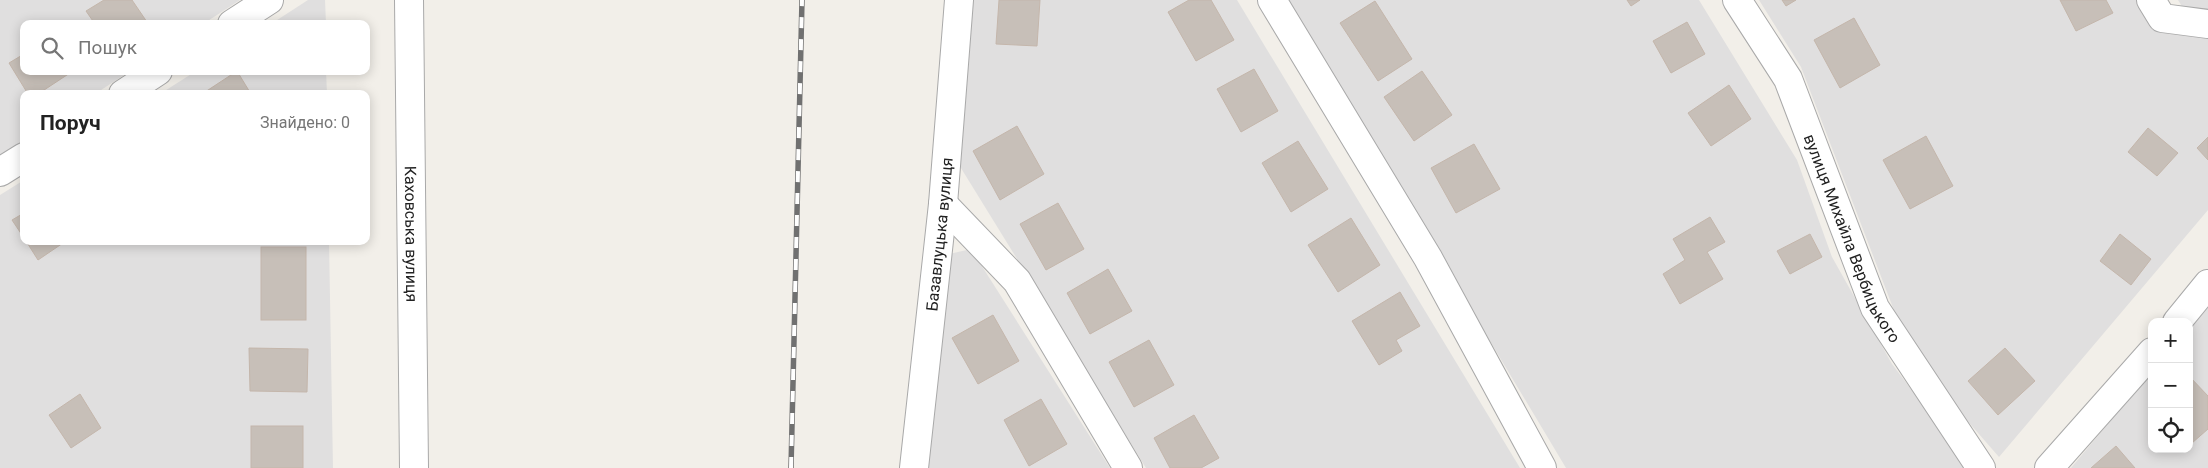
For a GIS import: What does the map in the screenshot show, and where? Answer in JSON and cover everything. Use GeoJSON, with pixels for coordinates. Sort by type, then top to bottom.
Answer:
{"type":"FeatureCollection","features":[{"type":"Feature","properties":{"kind":"street"},"geometry":{"type":"LineString","coordinates":[[238,20],[269,0]]}},
{"type":"Feature","properties":{"kind":"street","name":"Каховська вулиця"},"geometry":{"type":"LineString","coordinates":[[409,0],[414,468]]}},
{"type":"Feature","properties":{"kind":"street","name":"Базавлуцька вулиця"},"geometry":{"type":"LineString","coordinates":[[914,468],[943,204],[959,0]]}},
{"type":"Feature","properties":{"kind":"street"},"geometry":{"type":"LineString","coordinates":[[1272,0],[1428,258],[1542,468]]}},
{"type":"Feature","properties":{"kind":"street","name":"вулиця Михайла Вербицького"},"geometry":{"type":"LineString","coordinates":[[1738,0],[1788,80],[1875,308],[1981,468]]}},
{"type":"Feature","properties":{"kind":"street"},"geometry":{"type":"LineString","coordinates":[[2151,0],[2162,18],[2208,24]]}},
{"type":"Feature","properties":{"kind":"street"},"geometry":{"type":"LineString","coordinates":[[129,90],[152,75]]}},
{"type":"Feature","properties":{"kind":"street"},"geometry":{"type":"LineString","coordinates":[[0,172],[20,160]]}},
{"type":"Feature","properties":{"kind":"street"},"geometry":{"type":"LineString","coordinates":[[943,204],[1017,281],[1128,468]]}},
{"type":"Feature","properties":{"kind":"street"},"geometry":{"type":"LineString","coordinates":[[2180,318],[2208,284]]}},
{"type":"Feature","properties":{"kind":"street"},"geometry":{"type":"LineString","coordinates":[[2049,468],[2148,357]]}},
{"type":"Feature","properties":{"kind":"shaded area"},"geometry":{"type":"Polygon","coordinates":[[[0,0],[240,0],[209,20],[20,20],[20,75],[124,75],[101,90],[20,90],[20,143],[0,156],[0,0]]]}},
{"type":"Feature","properties":{"kind":"shaded area"},"geometry":{"type":"Polygon","coordinates":[[[308,0],[325,0],[326,20],[277,20],[308,0]]]}},
{"type":"Feature","properties":{"kind":"shaded area"},"geometry":{"type":"Polygon","coordinates":[[[968,0],[1237,0],[1520,468],[1146,468],[956,160],[968,0]]]}},
{"type":"Feature","properties":{"kind":"shaded area"},"geometry":{"type":"Polygon","coordinates":[[[1286,0],[1699,0],[1797,160],[1832,257],[1892,364],[1967,463],[1968,468],[1566,468],[1286,0]]]}},
{"type":"Feature","properties":{"kind":"shaded area"},"geometry":{"type":"Polygon","coordinates":[[[1759,0],[2136,0],[2156,27],[2208,37],[2208,210],[1999,457],[1937,386],[1903,334],[1801,67],[1759,0]]]}},
{"type":"Feature","properties":{"kind":"shaded area"},"geometry":{"type":"Polygon","coordinates":[[[2178,0],[2208,0],[2208,10],[2183,8],[2178,0]]]}},
{"type":"Feature","properties":{"kind":"shaded area"},"geometry":{"type":"Polygon","coordinates":[[[190,75],[326,75],[327,90],[166,90],[190,75]]]}},
{"type":"Feature","properties":{"kind":"shaded area"},"geometry":{"type":"Polygon","coordinates":[[[20,182],[20,245],[329,245],[333,468],[0,468],[0,195],[20,182]]]}},
{"type":"Feature","properties":{"kind":"shaded area"},"geometry":{"type":"Polygon","coordinates":[[[971,249],[1110,468],[923,468],[945,255],[971,249]]]}},
{"type":"Feature","properties":{"kind":"shaded area"},"geometry":{"type":"Polygon","coordinates":[[[2208,303],[2208,468],[2071,468],[2148,376],[2148,453],[2193,453],[2193,321],[2208,303]]]}},
{"type":"Feature","properties":{"kind":"building"},"geometry":{"type":"Polygon","coordinates":[[[104,0],[132,0],[146,20],[92,20],[86,11],[104,0]]]}},
{"type":"Feature","properties":{"kind":"building"},"geometry":{"type":"Polygon","coordinates":[[[999,0],[1040,0],[1037,46],[996,44],[999,0]]]}},
{"type":"Feature","properties":{"kind":"building"},"geometry":{"type":"Polygon","coordinates":[[[1189,0],[1211,0],[1234,40],[1196,61],[1168,12],[1189,0]]]}},
{"type":"Feature","properties":{"kind":"building"},"geometry":{"type":"Polygon","coordinates":[[[1627,0],[1640,0],[1631,6],[1627,0]]]}},
{"type":"Feature","properties":{"kind":"building"},"geometry":{"type":"Polygon","coordinates":[[[1782,0],[1796,0],[1786,6],[1782,0]]]}},
{"type":"Feature","properties":{"kind":"building"},"geometry":{"type":"Polygon","coordinates":[[[2060,0],[2106,0],[2113,13],[2076,31],[2060,0]]]}},
{"type":"Feature","properties":{"kind":"building"},"geometry":{"type":"Polygon","coordinates":[[[1375,1],[1412,59],[1378,81],[1340,23],[1375,1]]]}},
{"type":"Feature","properties":{"kind":"building"},"geometry":{"type":"Polygon","coordinates":[[[1854,18],[1880,65],[1840,88],[1814,40],[1854,18]]]}},
{"type":"Feature","properties":{"kind":"building"},"geometry":{"type":"Polygon","coordinates":[[[1687,22],[1705,54],[1671,73],[1653,41],[1687,22]]]}},
{"type":"Feature","properties":{"kind":"building"},"geometry":{"type":"Polygon","coordinates":[[[20,56],[20,75],[67,75],[44,90],[26,90],[9,63],[20,56]]]}},
{"type":"Feature","properties":{"kind":"building"},"geometry":{"type":"Polygon","coordinates":[[[1254,69],[1278,111],[1241,132],[1217,89],[1254,69]]]}},
{"type":"Feature","properties":{"kind":"building"},"geometry":{"type":"Polygon","coordinates":[[[1422,71],[1452,115],[1414,141],[1384,97],[1422,71]]]}},
{"type":"Feature","properties":{"kind":"building"},"geometry":{"type":"Polygon","coordinates":[[[231,75],[239,75],[249,90],[208,90],[231,75]]]}},
{"type":"Feature","properties":{"kind":"building"},"geometry":{"type":"Polygon","coordinates":[[[1729,85],[1751,119],[1711,146],[1688,113],[1729,85]]]}},
{"type":"Feature","properties":{"kind":"building"},"geometry":{"type":"Polygon","coordinates":[[[1017,126],[1044,174],[1000,200],[973,151],[1017,126]]]}},
{"type":"Feature","properties":{"kind":"building"},"geometry":{"type":"Polygon","coordinates":[[[2148,128],[2178,153],[2157,176],[2128,152],[2148,128]]]}},
{"type":"Feature","properties":{"kind":"building"},"geometry":{"type":"Polygon","coordinates":[[[1926,136],[1953,186],[1910,209],[1883,160],[1926,136]]]}},
{"type":"Feature","properties":{"kind":"building"},"geometry":{"type":"Polygon","coordinates":[[[2208,137],[2208,160],[2197,148],[2208,137]]]}},
{"type":"Feature","properties":{"kind":"building"},"geometry":{"type":"Polygon","coordinates":[[[1298,141],[1328,189],[1291,212],[1262,163],[1298,141]]]}},
{"type":"Feature","properties":{"kind":"building"},"geometry":{"type":"Polygon","coordinates":[[[1474,144],[1500,189],[1456,213],[1431,168],[1474,144]]]}},
{"type":"Feature","properties":{"kind":"building"},"geometry":{"type":"Polygon","coordinates":[[[1058,203],[1084,249],[1046,270],[1020,224],[1058,203]]]}},
{"type":"Feature","properties":{"kind":"building"},"geometry":{"type":"Polygon","coordinates":[[[20,215],[20,232],[12,220],[20,215]]]}},
{"type":"Feature","properties":{"kind":"building"},"geometry":{"type":"Polygon","coordinates":[[[1710,217],[1725,242],[1707,252],[1723,279],[1680,304],[1663,274],[1685,260],[1673,239],[1710,217]]]}},
{"type":"Feature","properties":{"kind":"building"},"geometry":{"type":"Polygon","coordinates":[[[1351,218],[1380,265],[1338,292],[1308,245],[1351,218]]]}},
{"type":"Feature","properties":{"kind":"building"},"geometry":{"type":"Polygon","coordinates":[[[1810,234],[1822,257],[1790,274],[1777,251],[1810,234]]]}},
{"type":"Feature","properties":{"kind":"building"},"geometry":{"type":"Polygon","coordinates":[[[2120,234],[2151,259],[2131,285],[2100,261],[2120,234]]]}},
{"type":"Feature","properties":{"kind":"building"},"geometry":{"type":"Polygon","coordinates":[[[29,245],[60,245],[38,260],[29,245]]]}},
{"type":"Feature","properties":{"kind":"building"},"geometry":{"type":"Polygon","coordinates":[[[261,247],[306,247],[306,320],[261,320],[261,247]]]}},
{"type":"Feature","properties":{"kind":"building"},"geometry":{"type":"Polygon","coordinates":[[[1108,269],[1132,311],[1090,334],[1067,293],[1108,269]]]}},
{"type":"Feature","properties":{"kind":"building"},"geometry":{"type":"Polygon","coordinates":[[[1400,292],[1420,326],[1396,340],[1402,351],[1379,365],[1352,321],[1400,292]]]}},
{"type":"Feature","properties":{"kind":"building"},"geometry":{"type":"Polygon","coordinates":[[[993,315],[1019,361],[978,384],[952,338],[993,315]]]}},
{"type":"Feature","properties":{"kind":"building"},"geometry":{"type":"Polygon","coordinates":[[[1149,340],[1174,385],[1134,407],[1109,362],[1149,340]]]}},
{"type":"Feature","properties":{"kind":"building"},"geometry":{"type":"Polygon","coordinates":[[[249,348],[308,349],[307,392],[250,391],[249,348]]]}},
{"type":"Feature","properties":{"kind":"building"},"geometry":{"type":"Polygon","coordinates":[[[2005,348],[2035,381],[1998,415],[1968,381],[2005,348]]]}},
{"type":"Feature","properties":{"kind":"building"},"geometry":{"type":"Polygon","coordinates":[[[2193,380],[2208,396],[2208,429],[2193,442],[2193,380]]]}},
{"type":"Feature","properties":{"kind":"building"},"geometry":{"type":"Polygon","coordinates":[[[80,394],[101,428],[71,448],[49,415],[80,394]]]}},
{"type":"Feature","properties":{"kind":"building"},"geometry":{"type":"Polygon","coordinates":[[[1041,399],[1067,444],[1029,466],[1004,420],[1041,399]]]}},
{"type":"Feature","properties":{"kind":"building"},"geometry":{"type":"Polygon","coordinates":[[[1194,415],[1219,458],[1201,468],[1170,468],[1154,438],[1194,415]]]}},
{"type":"Feature","properties":{"kind":"building"},"geometry":{"type":"Polygon","coordinates":[[[251,426],[303,426],[303,468],[251,468],[251,426]]]}},
{"type":"Feature","properties":{"kind":"building"},"geometry":{"type":"Polygon","coordinates":[[[2116,446],[2135,468],[2091,468],[2116,446]]]}},
{"type":"Feature","properties":{"kind":"railway"},"geometry":{"type":"LineString","coordinates":[[791,468],[802,0]]}}]}
